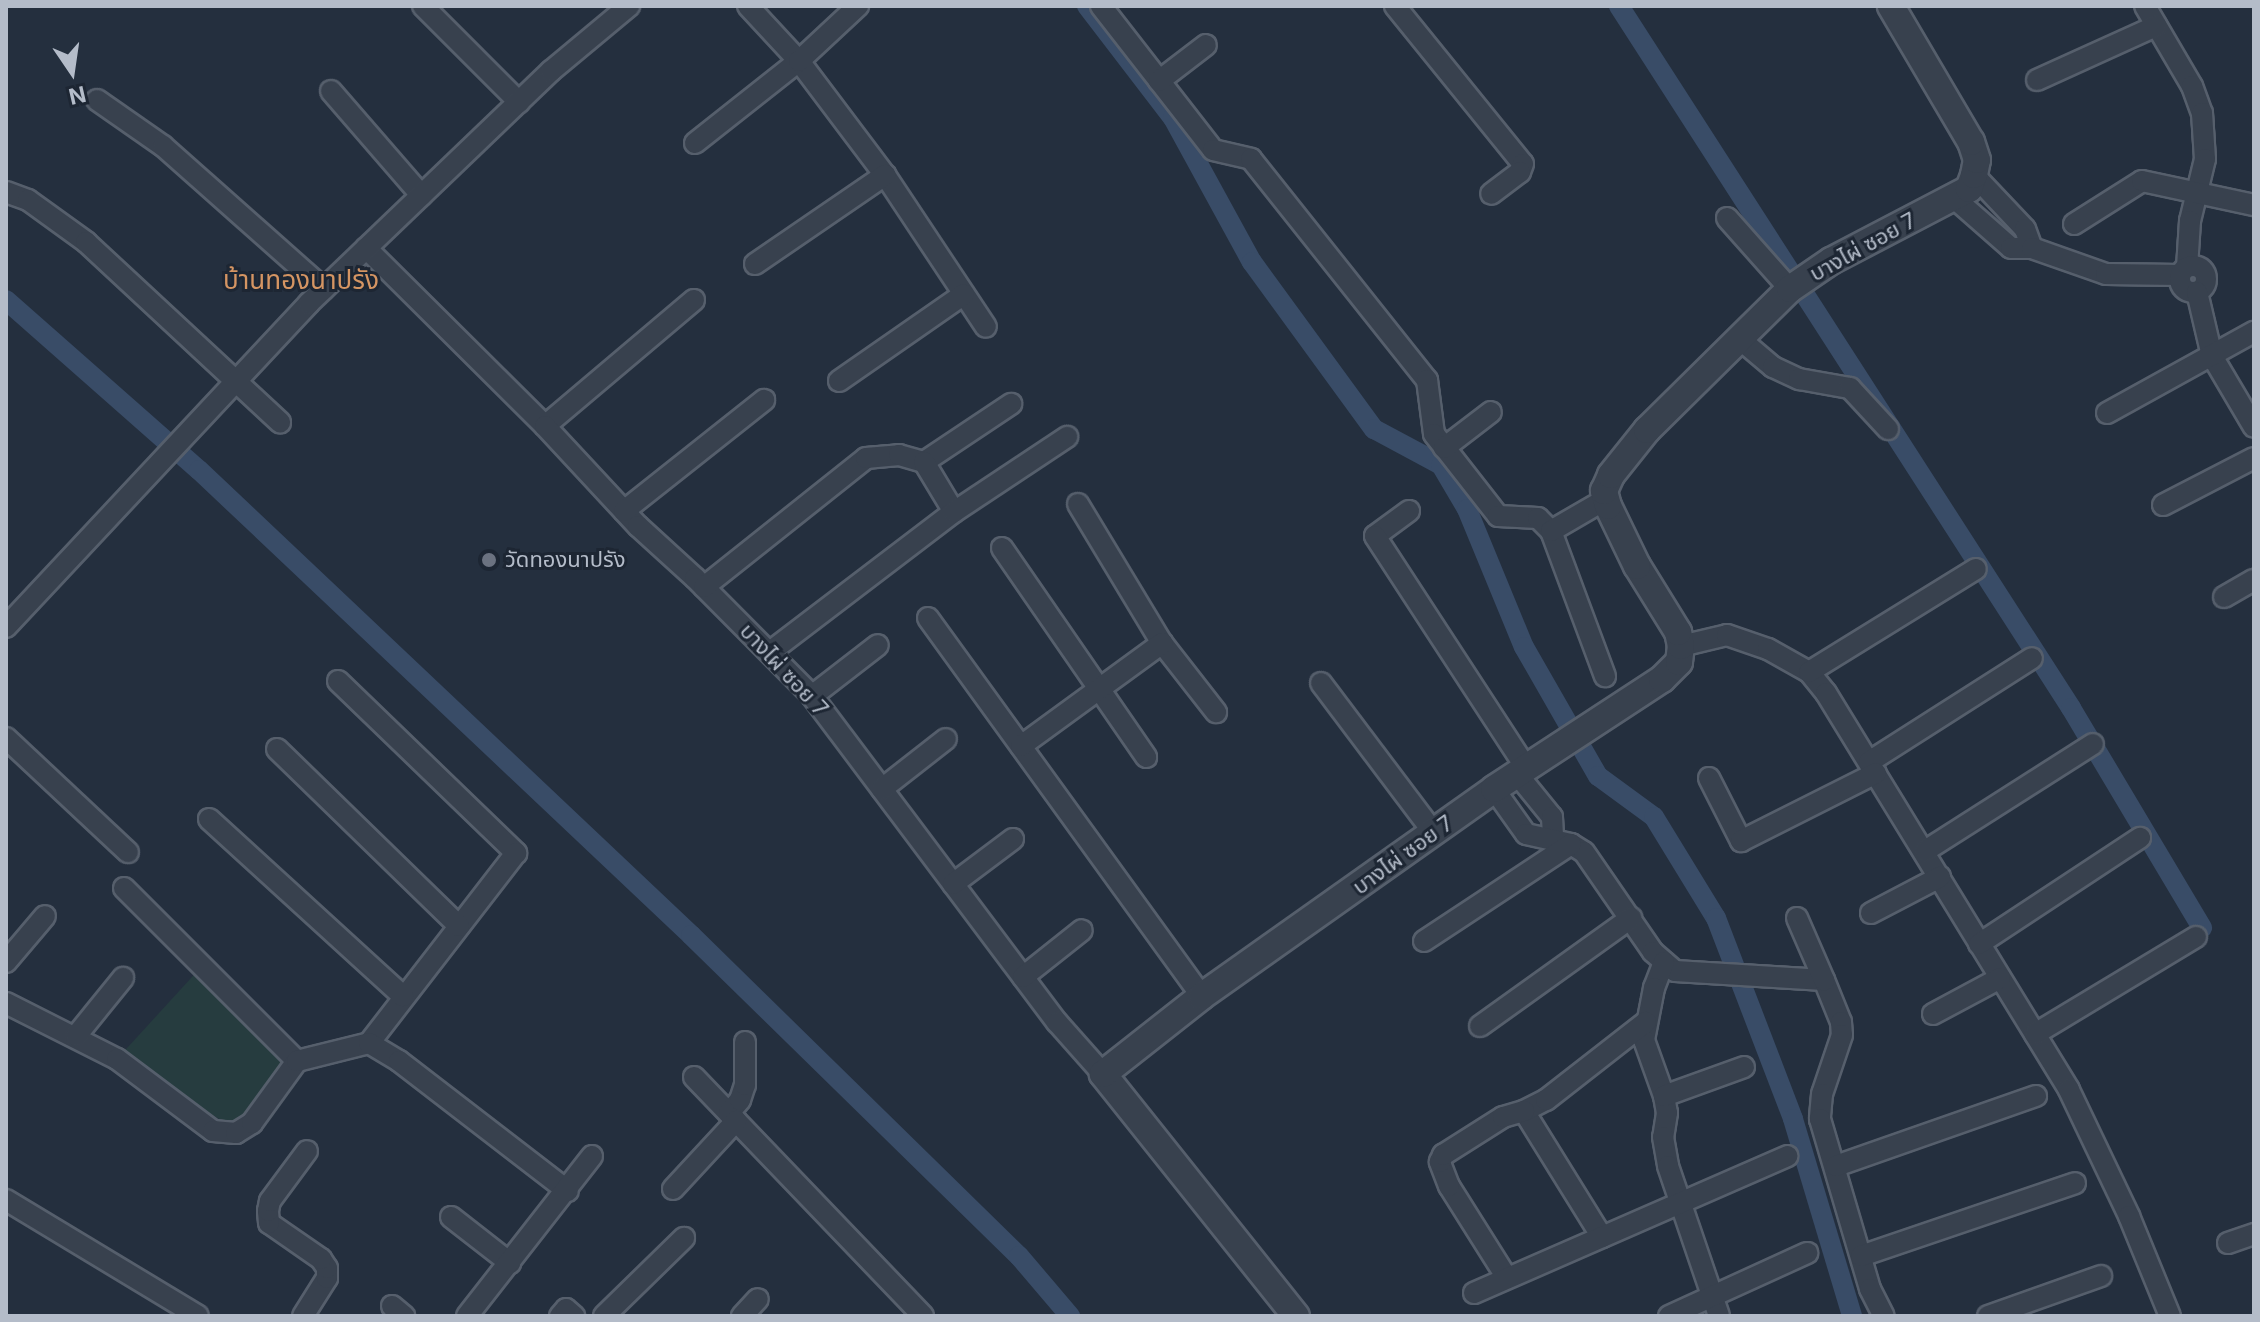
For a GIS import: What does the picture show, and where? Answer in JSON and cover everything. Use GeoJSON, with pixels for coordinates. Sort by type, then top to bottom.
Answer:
{"type":"FeatureCollection","features":[{"type":"Feature","properties":{"kind":"street"},"geometry":{"type":"LineString","coordinates":[[423,6],[519,102]]}},
{"type":"Feature","properties":{"kind":"street"},"geometry":{"type":"LineString","coordinates":[[7,624],[324,289],[519,102],[629,6]]}},
{"type":"Feature","properties":{"kind":"street"},"geometry":{"type":"LineString","coordinates":[[748,6],[799,61],[885,175],[986,327]]}},
{"type":"Feature","properties":{"kind":"street"},"geometry":{"type":"LineString","coordinates":[[695,143],[799,61],[858,6]]}},
{"type":"Feature","properties":{"kind":"street"},"geometry":{"type":"LineString","coordinates":[[1101,6],[1213,150],[1251,159],[1427,380],[1434,434],[1498,516],[1538,518],[1551,531],[1605,676]]}},
{"type":"Feature","properties":{"kind":"street"},"geometry":{"type":"LineString","coordinates":[[1395,6],[1523,164],[1520,172],[1491,194]]}},
{"type":"Feature","properties":{"kind":"street"},"geometry":{"type":"LineString","coordinates":[[1891,6],[1971,142],[1977,160],[1974,175],[2025,229],[2032,248]]}},
{"type":"Feature","properties":{"kind":"street"},"geometry":{"type":"LineString","coordinates":[[2145,6],[2192,86],[2202,113],[2205,159],[2190,221],[2183,271]]}},
{"type":"Feature","properties":{"kind":"street"},"geometry":{"type":"LineString","coordinates":[[2037,80],[2156,26]]}},
{"type":"Feature","properties":{"kind":"street"},"geometry":{"type":"LineString","coordinates":[[1159,81],[1206,45]]}},
{"type":"Feature","properties":{"kind":"street"},"geometry":{"type":"LineString","coordinates":[[331,91],[421,195]]}},
{"type":"Feature","properties":{"kind":"street"},"geometry":{"type":"LineString","coordinates":[[97,100],[163,146],[324,289]]}},
{"type":"Feature","properties":{"kind":"street"},"geometry":{"type":"LineString","coordinates":[[755,264],[885,175]]}},
{"type":"Feature","properties":{"kind":"street","name":"บางไผ่ ซอย 7"},"geometry":{"type":"LineString","coordinates":[[1606,499],[1604,491],[1611,475],[1647,430],[1798,284],[1969,189],[1974,175]]}},
{"type":"Feature","properties":{"kind":"street"},"geometry":{"type":"LineString","coordinates":[[2074,224],[2142,181],[2254,205]]}},
{"type":"Feature","properties":{"kind":"street"},"geometry":{"type":"LineString","coordinates":[[6,192],[28,200],[86,242],[280,422]]}},
{"type":"Feature","properties":{"kind":"street"},"geometry":{"type":"LineString","coordinates":[[1953,197],[2011,248],[2032,248],[2106,274],[2183,271],[2198,266],[2206,274],[2205,284],[2197,292],[2212,356],[2254,427]]}},
{"type":"Feature","properties":{"kind":"street"},"geometry":{"type":"LineString","coordinates":[[1727,218],[1798,284]]}},
{"type":"Feature","properties":{"kind":"street","name":"บางไผ่ ซอย 7"},"geometry":{"type":"LineString","coordinates":[[366,248],[550,431],[624,511],[812,696],[1023,977],[1103,1074],[1202,996],[1494,789],[1662,679],[1679,662],[1681,646]]}},
{"type":"Feature","properties":{"kind":"street"},"geometry":{"type":"LineString","coordinates":[[839,381],[964,294]]}},
{"type":"Feature","properties":{"kind":"street"},"geometry":{"type":"LineString","coordinates":[[550,431],[694,300]]}},
{"type":"Feature","properties":{"kind":"street"},"geometry":{"type":"LineString","coordinates":[[2107,413],[2254,332]]}},
{"type":"Feature","properties":{"kind":"street"},"geometry":{"type":"LineString","coordinates":[[1741,340],[1773,367],[1799,379],[1850,388],[1888,429]]}},
{"type":"Feature","properties":{"kind":"street"},"geometry":{"type":"LineString","coordinates":[[624,511],[764,400]]}},
{"type":"Feature","properties":{"kind":"street"},"geometry":{"type":"LineString","coordinates":[[924,462],[1011,404]]}},
{"type":"Feature","properties":{"kind":"street"},"geometry":{"type":"LineString","coordinates":[[1444,448],[1491,412]]}},
{"type":"Feature","properties":{"kind":"street"},"geometry":{"type":"LineString","coordinates":[[770,652],[954,512],[1067,437]]}},
{"type":"Feature","properties":{"kind":"street"},"geometry":{"type":"LineString","coordinates":[[704,587],[866,458],[899,455],[924,462],[954,512]]}},
{"type":"Feature","properties":{"kind":"street"},"geometry":{"type":"LineString","coordinates":[[2163,505],[2254,458]]}},
{"type":"Feature","properties":{"kind":"street"},"geometry":{"type":"LineString","coordinates":[[1551,531],[1606,499],[1637,566],[1678,632],[1681,646],[1727,635],[1768,649],[1809,672],[1925,851],[2035,1034],[2082,1118],[2129,1216],[2170,1316]]}},
{"type":"Feature","properties":{"kind":"street"},"geometry":{"type":"LineString","coordinates":[[1078,504],[1162,643],[1216,712]]}},
{"type":"Feature","properties":{"kind":"street"},"geometry":{"type":"LineString","coordinates":[[1409,511],[1375,536],[1552,817],[1562,841]]}},
{"type":"Feature","properties":{"kind":"street"},"geometry":{"type":"LineString","coordinates":[[1002,548],[1146,757]]}},
{"type":"Feature","properties":{"kind":"street"},"geometry":{"type":"LineString","coordinates":[[1809,672],[1976,569]]}},
{"type":"Feature","properties":{"kind":"street"},"geometry":{"type":"LineString","coordinates":[[2224,597],[2254,580]]}},
{"type":"Feature","properties":{"kind":"street"},"geometry":{"type":"LineString","coordinates":[[928,618],[1202,996]]}},
{"type":"Feature","properties":{"kind":"street"},"geometry":{"type":"LineString","coordinates":[[1021,746],[1162,643]]}},
{"type":"Feature","properties":{"kind":"street"},"geometry":{"type":"LineString","coordinates":[[812,696],[878,645]]}},
{"type":"Feature","properties":{"kind":"street"},"geometry":{"type":"LineString","coordinates":[[1709,778],[1741,841],[1872,767],[2032,658]]}},
{"type":"Feature","properties":{"kind":"street"},"geometry":{"type":"LineString","coordinates":[[8,1007],[76,1036],[117,1059],[213,1131],[236,1133],[252,1123],[297,1061],[369,1043],[516,856],[516,850],[338,681]]}},
{"type":"Feature","properties":{"kind":"street"},"geometry":{"type":"LineString","coordinates":[[1321,683],[1434,833]]}},
{"type":"Feature","properties":{"kind":"street"},"geometry":{"type":"LineString","coordinates":[[6,738],[128,852]]}},
{"type":"Feature","properties":{"kind":"street"},"geometry":{"type":"LineString","coordinates":[[882,789],[946,739]]}},
{"type":"Feature","properties":{"kind":"street"},"geometry":{"type":"LineString","coordinates":[[1925,851],[2093,744]]}},
{"type":"Feature","properties":{"kind":"street"},"geometry":{"type":"LineString","coordinates":[[277,749],[459,926]]}},
{"type":"Feature","properties":{"kind":"street"},"geometry":{"type":"LineString","coordinates":[[1494,789],[1526,834],[1562,841],[1584,852],[1653,952],[1675,971],[1824,980]]}},
{"type":"Feature","properties":{"kind":"street"},"geometry":{"type":"LineString","coordinates":[[209,819],[403,996]]}},
{"type":"Feature","properties":{"kind":"street"},"geometry":{"type":"LineString","coordinates":[[1979,944],[2140,838]]}},
{"type":"Feature","properties":{"kind":"street"},"geometry":{"type":"LineString","coordinates":[[953,884],[1013,839]]}},
{"type":"Feature","properties":{"kind":"street"},"geometry":{"type":"LineString","coordinates":[[1424,941],[1562,841]]}},
{"type":"Feature","properties":{"kind":"street"},"geometry":{"type":"LineString","coordinates":[[1871,913],[1940,877]]}},
{"type":"Feature","properties":{"kind":"street"},"geometry":{"type":"LineString","coordinates":[[124,888],[297,1061]]}},
{"type":"Feature","properties":{"kind":"street"},"geometry":{"type":"LineString","coordinates":[[6,962],[45,916]]}},
{"type":"Feature","properties":{"kind":"street"},"geometry":{"type":"LineString","coordinates":[[1480,1026],[1631,918]]}},
{"type":"Feature","properties":{"kind":"street"},"geometry":{"type":"LineString","coordinates":[[1797,918],[1841,1022],[1842,1035],[1822,1094],[1820,1119],[1870,1289],[1884,1316]]}},
{"type":"Feature","properties":{"kind":"street"},"geometry":{"type":"LineString","coordinates":[[1023,977],[1082,930]]}},
{"type":"Feature","properties":{"kind":"street"},"geometry":{"type":"LineString","coordinates":[[2035,1034],[2196,937]]}},
{"type":"Feature","properties":{"kind":"street"},"geometry":{"type":"LineString","coordinates":[[1664,962],[1646,1022],[1646,1052],[1664,1096],[1667,1113],[1663,1137],[1679,1203],[1719,1316]]}},
{"type":"Feature","properties":{"kind":"street"},"geometry":{"type":"LineString","coordinates":[[76,1036],[123,978]]}},
{"type":"Feature","properties":{"kind":"street"},"geometry":{"type":"LineString","coordinates":[[1933,1014],[2000,978]]}},
{"type":"Feature","properties":{"kind":"street"},"geometry":{"type":"LineString","coordinates":[[1507,1278],[1449,1186],[1440,1162],[1443,1155],[1503,1117],[1546,1100],[1646,1022]]}},
{"type":"Feature","properties":{"kind":"street"},"geometry":{"type":"LineString","coordinates":[[673,1189],[733,1117],[745,1085],[745,1042]]}},
{"type":"Feature","properties":{"kind":"street"},"geometry":{"type":"LineString","coordinates":[[369,1043],[399,1061],[568,1191]]}},
{"type":"Feature","properties":{"kind":"street"},"geometry":{"type":"LineString","coordinates":[[1664,1096],[1744,1067]]}},
{"type":"Feature","properties":{"kind":"street"},"geometry":{"type":"LineString","coordinates":[[1103,1074],[1296,1316]]}},
{"type":"Feature","properties":{"kind":"street"},"geometry":{"type":"LineString","coordinates":[[694,1077],[923,1316]]}},
{"type":"Feature","properties":{"kind":"street"},"geometry":{"type":"LineString","coordinates":[[1836,1166],[2036,1096]]}},
{"type":"Feature","properties":{"kind":"street"},"geometry":{"type":"LineString","coordinates":[[1524,1111],[1602,1237]]}},
{"type":"Feature","properties":{"kind":"street"},"geometry":{"type":"LineString","coordinates":[[303,1316],[327,1278],[327,1268],[321,1259],[269,1223],[268,1211],[270,1201],[307,1151]]}},
{"type":"Feature","properties":{"kind":"street"},"geometry":{"type":"LineString","coordinates":[[467,1316],[568,1191],[592,1156]]}},
{"type":"Feature","properties":{"kind":"street"},"geometry":{"type":"LineString","coordinates":[[1474,1293],[1787,1156]]}},
{"type":"Feature","properties":{"kind":"street"},"geometry":{"type":"LineString","coordinates":[[1861,1256],[2075,1183]]}},
{"type":"Feature","properties":{"kind":"street"},"geometry":{"type":"LineString","coordinates":[[6,1200],[198,1316]]}},
{"type":"Feature","properties":{"kind":"street"},"geometry":{"type":"LineString","coordinates":[[451,1217],[510,1263]]}},
{"type":"Feature","properties":{"kind":"street"},"geometry":{"type":"LineString","coordinates":[[2228,1243],[2254,1234]]}},
{"type":"Feature","properties":{"kind":"street"},"geometry":{"type":"LineString","coordinates":[[604,1316],[684,1238]]}},
{"type":"Feature","properties":{"kind":"street"},"geometry":{"type":"LineString","coordinates":[[1669,1316],[1807,1253]]}},
{"type":"Feature","properties":{"kind":"street"},"geometry":{"type":"LineString","coordinates":[[1988,1316],[2101,1276]]}},
{"type":"Feature","properties":{"kind":"street"},"geometry":{"type":"LineString","coordinates":[[742,1316],[758,1299]]}},
{"type":"Feature","properties":{"kind":"street"},"geometry":{"type":"LineString","coordinates":[[560,1316],[566,1309],[574,1316]]}},
{"type":"Feature","properties":{"kind":"green space"},"geometry":{"type":"Polygon","coordinates":[[[202,966],[297,1061],[238,1130],[117,1059],[202,966]]]}},
{"type":"Feature","properties":{"kind":"waterway"},"geometry":{"type":"LineString","coordinates":[[1087,6],[1173,118],[1252,262],[1374,429],[1441,465],[1467,509],[1524,647],[1598,776],[1654,817],[1716,918],[1793,1119],[1852,1316]]}},
{"type":"Feature","properties":{"kind":"waterway"},"geometry":{"type":"LineString","coordinates":[[1619,6],[2071,708],[2202,928]]}},
{"type":"Feature","properties":{"kind":"waterway"},"geometry":{"type":"LineString","coordinates":[[6,300],[199,470],[691,935],[1019,1256],[1070,1316]]}},
{"type":"Feature","properties":{"kind":"place","name":"วัดทองนาปรัง"},"geometry":{"type":"Point","coordinates":[489,560]}},
{"type":"Feature","properties":{"kind":"district","name":"บ้านทองนาปรัง"},"geometry":{"type":"Point","coordinates":[301,280]}}]}
